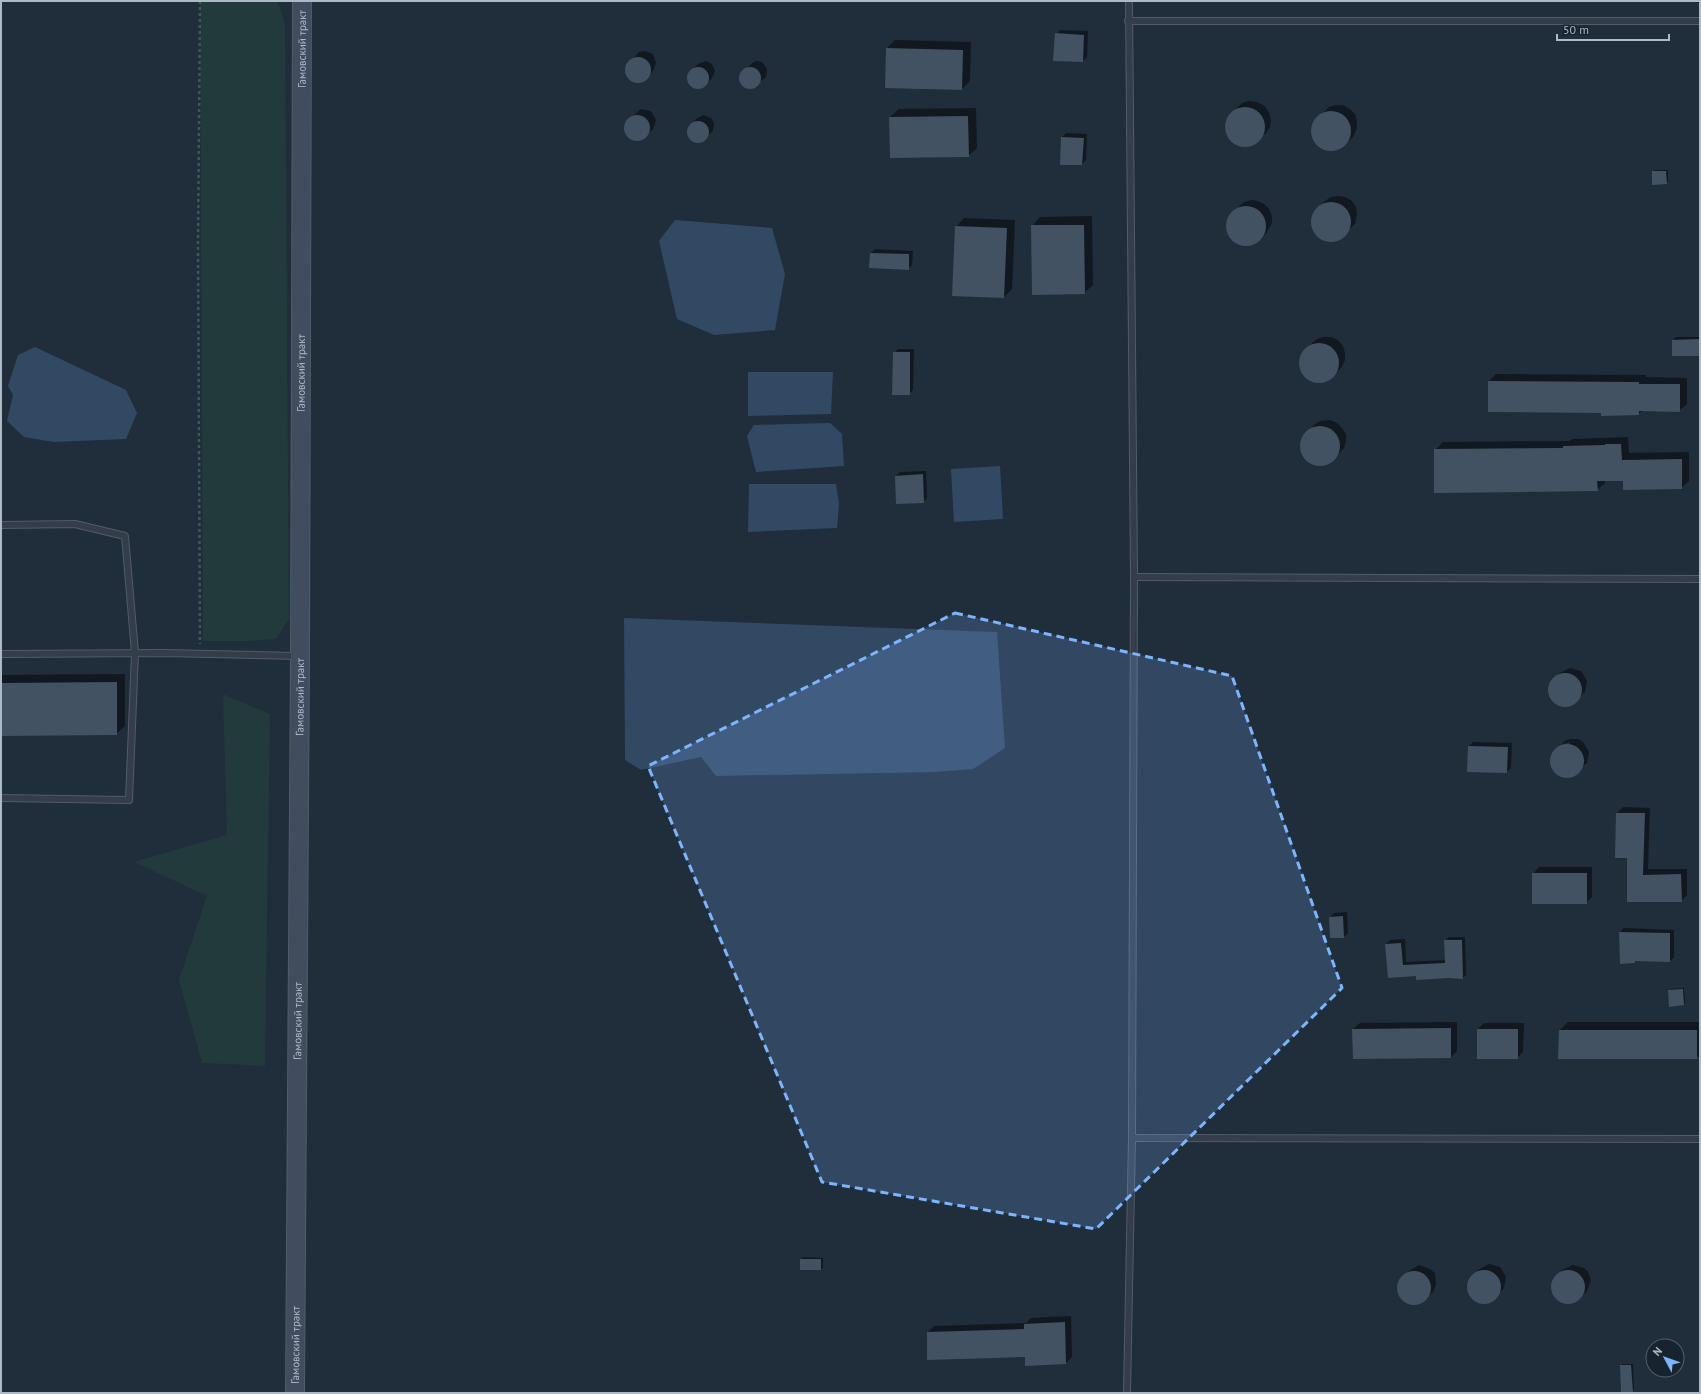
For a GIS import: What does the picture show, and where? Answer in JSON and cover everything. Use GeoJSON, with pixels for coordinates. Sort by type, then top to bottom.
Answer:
{"type":"FeatureCollection","features":[{"type":"Feature","properties":{"kind":"street","name":"Гамовский тракт"},"geometry":{"type":"LineString","coordinates":[[295,1393],[300,656],[302,1]]}},
{"type":"Feature","properties":{"kind":"lane"},"geometry":{"type":"LineString","coordinates":[[1127,1393],[1132,1138],[1134,577],[1128,1]]}},
{"type":"Feature","properties":{"kind":"lane"},"geometry":{"type":"LineString","coordinates":[[1128,20],[1700,21]]}},
{"type":"Feature","properties":{"kind":"lane"},"geometry":{"type":"LineString","coordinates":[[1,525],[75,524],[125,536],[134,653],[128,800],[1,798]]}},
{"type":"Feature","properties":{"kind":"lane"},"geometry":{"type":"LineString","coordinates":[[1134,577],[1700,579]]}},
{"type":"Feature","properties":{"kind":"lane"},"geometry":{"type":"LineString","coordinates":[[1,654],[134,653],[300,656]]}},
{"type":"Feature","properties":{"kind":"lane"},"geometry":{"type":"LineString","coordinates":[[1132,1138],[1700,1139]]}},
{"type":"Feature","properties":{"kind":"path"},"geometry":{"type":"LineString","coordinates":[[199,654],[201,580],[198,238],[200,1]]}},
{"type":"Feature","properties":{"kind":"highlighted area"},"geometry":{"type":"Polygon","coordinates":[[[955,613],[1232,676],[1342,988],[1096,1229],[822,1182],[648,766],[955,613]]]}},
{"type":"Feature","properties":{"kind":"green space"},"geometry":{"type":"Polygon","coordinates":[[[200,1],[276,1],[280,8],[285,25],[289,619],[276,639],[248,641],[203,641],[200,1]]]}},
{"type":"Feature","properties":{"kind":"green space"},"geometry":{"type":"Polygon","coordinates":[[[223,694],[270,714],[265,1066],[202,1063],[179,980],[207,896],[134,862],[227,835],[223,694]]]}},
{"type":"Feature","properties":{"kind":"water"},"geometry":{"type":"Polygon","coordinates":[[[675,220],[772,228],[785,274],[775,330],[714,335],[677,319],[659,241],[675,220]]]}},
{"type":"Feature","properties":{"kind":"water"},"geometry":{"type":"Polygon","coordinates":[[[35,347],[126,390],[137,413],[126,439],[54,442],[24,437],[7,421],[13,395],[8,386],[18,355],[35,347]]]}},
{"type":"Feature","properties":{"kind":"water"},"geometry":{"type":"Polygon","coordinates":[[[748,372],[833,372],[831,414],[748,416],[748,372]]]}},
{"type":"Feature","properties":{"kind":"water"},"geometry":{"type":"Polygon","coordinates":[[[830,423],[842,434],[844,466],[756,472],[747,436],[754,425],[830,423]]]}},
{"type":"Feature","properties":{"kind":"water"},"geometry":{"type":"Polygon","coordinates":[[[1000,466],[1003,519],[954,522],[951,469],[1000,466]]]}},
{"type":"Feature","properties":{"kind":"water"},"geometry":{"type":"Polygon","coordinates":[[[749,484],[836,484],[839,504],[837,528],[748,532],[749,484]]]}},
{"type":"Feature","properties":{"kind":"water"},"geometry":{"type":"Polygon","coordinates":[[[624,618],[997,632],[1005,748],[973,769],[934,772],[716,776],[701,757],[641,770],[625,760],[624,618]]]}},
{"type":"Feature","properties":{"kind":"building"},"geometry":{"type":"Polygon","coordinates":[[[1055,33],[1084,35],[1083,62],[1053,61],[1055,33]]]}},
{"type":"Feature","properties":{"kind":"building"},"geometry":{"type":"Polygon","coordinates":[[[886,48],[963,50],[962,90],[885,88],[886,48]]]}},
{"type":"Feature","properties":{"kind":"building"},"geometry":{"type":"Polygon","coordinates":[[[638,57],[647,61],[651,70],[647,79],[638,83],[629,79],[625,70],[629,61],[638,57]]]}},
{"type":"Feature","properties":{"kind":"building"},"geometry":{"type":"Polygon","coordinates":[[[698,67],[706,70],[709,78],[706,86],[698,89],[690,86],[687,78],[690,70],[698,67]]]}},
{"type":"Feature","properties":{"kind":"building"},"geometry":{"type":"Polygon","coordinates":[[[750,67],[758,70],[761,78],[758,86],[750,89],[742,86],[739,78],[742,70],[750,67]]]}},
{"type":"Feature","properties":{"kind":"building"},"geometry":{"type":"Polygon","coordinates":[[[1249,107],[1256,110],[1262,116],[1265,127],[1264,135],[1256,144],[1249,147],[1241,147],[1234,144],[1226,135],[1225,123],[1228,116],[1237,108],[1249,107]]]}},
{"type":"Feature","properties":{"kind":"building"},"geometry":{"type":"Polygon","coordinates":[[[1335,111],[1342,114],[1348,120],[1351,131],[1350,139],[1342,148],[1335,151],[1327,151],[1320,148],[1312,139],[1311,127],[1314,120],[1323,112],[1335,111]]]}},
{"type":"Feature","properties":{"kind":"building"},"geometry":{"type":"Polygon","coordinates":[[[637,115],[646,119],[650,128],[646,137],[637,141],[628,137],[624,128],[628,119],[637,115]]]}},
{"type":"Feature","properties":{"kind":"building"},"geometry":{"type":"Polygon","coordinates":[[[968,116],[969,157],[890,158],[889,117],[968,116]]]}},
{"type":"Feature","properties":{"kind":"building"},"geometry":{"type":"Polygon","coordinates":[[[698,121],[706,124],[709,132],[706,140],[698,143],[690,140],[687,132],[690,124],[698,121]]]}},
{"type":"Feature","properties":{"kind":"building"},"geometry":{"type":"Polygon","coordinates":[[[1061,137],[1084,138],[1082,165],[1060,165],[1061,137]]]}},
{"type":"Feature","properties":{"kind":"building"},"geometry":{"type":"Polygon","coordinates":[[[1652,171],[1666,171],[1667,184],[1652,185],[1652,171]]]}},
{"type":"Feature","properties":{"kind":"building"},"geometry":{"type":"Polygon","coordinates":[[[1335,202],[1342,205],[1348,211],[1351,222],[1350,230],[1342,239],[1335,242],[1327,242],[1320,239],[1312,230],[1311,218],[1314,211],[1323,203],[1335,202]]]}},
{"type":"Feature","properties":{"kind":"building"},"geometry":{"type":"Polygon","coordinates":[[[1250,206],[1257,209],[1263,215],[1266,226],[1265,234],[1257,243],[1250,246],[1242,246],[1235,243],[1227,234],[1226,222],[1229,215],[1238,207],[1250,206]]]}},
{"type":"Feature","properties":{"kind":"building"},"geometry":{"type":"Polygon","coordinates":[[[1031,225],[1084,225],[1085,294],[1032,295],[1031,225]]]}},
{"type":"Feature","properties":{"kind":"building"},"geometry":{"type":"Polygon","coordinates":[[[955,226],[1007,228],[1004,298],[952,296],[955,226]]]}},
{"type":"Feature","properties":{"kind":"building"},"geometry":{"type":"Polygon","coordinates":[[[870,253],[909,254],[909,270],[869,268],[870,253]]]}},
{"type":"Feature","properties":{"kind":"building"},"geometry":{"type":"Polygon","coordinates":[[[1700,339],[1700,356],[1672,356],[1672,340],[1700,339]]]}},
{"type":"Feature","properties":{"kind":"building"},"geometry":{"type":"Polygon","coordinates":[[[1323,343],[1330,346],[1336,352],[1339,363],[1338,371],[1330,380],[1323,383],[1315,383],[1308,380],[1300,371],[1299,359],[1302,352],[1311,344],[1323,343]]]}},
{"type":"Feature","properties":{"kind":"building"},"geometry":{"type":"Polygon","coordinates":[[[893,352],[910,352],[910,395],[892,395],[893,352]]]}},
{"type":"Feature","properties":{"kind":"building"},"geometry":{"type":"Polygon","coordinates":[[[1488,381],[1639,382],[1639,384],[1680,384],[1680,412],[1639,411],[1639,415],[1601,416],[1601,413],[1488,412],[1488,381]]]}},
{"type":"Feature","properties":{"kind":"building"},"geometry":{"type":"Polygon","coordinates":[[[1324,426],[1331,429],[1337,435],[1340,446],[1339,454],[1331,463],[1324,466],[1316,466],[1309,463],[1301,454],[1300,442],[1303,435],[1312,427],[1324,426]]]}},
{"type":"Feature","properties":{"kind":"building"},"geometry":{"type":"Polygon","coordinates":[[[1621,444],[1622,460],[1682,459],[1682,489],[1623,490],[1623,481],[1597,481],[1598,491],[1434,493],[1434,449],[1563,448],[1563,446],[1621,444]]]}},
{"type":"Feature","properties":{"kind":"building"},"geometry":{"type":"Polygon","coordinates":[[[923,474],[924,503],[896,504],[895,476],[923,474]]]}},
{"type":"Feature","properties":{"kind":"building"},"geometry":{"type":"Polygon","coordinates":[[[1565,673],[1577,678],[1582,690],[1577,702],[1565,707],[1553,702],[1548,690],[1553,678],[1565,673]]]}},
{"type":"Feature","properties":{"kind":"building"},"geometry":{"type":"Polygon","coordinates":[[[117,682],[117,735],[1,736],[1,683],[117,682]]]}},
{"type":"Feature","properties":{"kind":"building"},"geometry":{"type":"Polygon","coordinates":[[[1567,744],[1573,745],[1579,749],[1583,755],[1583,767],[1579,773],[1573,777],[1567,778],[1561,777],[1555,773],[1551,767],[1550,761],[1551,755],[1555,749],[1561,745],[1567,744]]]}},
{"type":"Feature","properties":{"kind":"building"},"geometry":{"type":"Polygon","coordinates":[[[1468,746],[1508,747],[1507,773],[1467,772],[1468,746]]]}},
{"type":"Feature","properties":{"kind":"building"},"geometry":{"type":"Polygon","coordinates":[[[1616,813],[1645,813],[1643,875],[1681,874],[1682,902],[1627,902],[1627,858],[1615,858],[1616,813]]]}},
{"type":"Feature","properties":{"kind":"building"},"geometry":{"type":"Polygon","coordinates":[[[1532,873],[1587,873],[1587,904],[1532,904],[1532,873]]]}},
{"type":"Feature","properties":{"kind":"building"},"geometry":{"type":"Polygon","coordinates":[[[1343,916],[1344,938],[1330,938],[1329,917],[1343,916]]]}},
{"type":"Feature","properties":{"kind":"building"},"geometry":{"type":"Polygon","coordinates":[[[1619,932],[1670,933],[1670,962],[1635,961],[1635,963],[1620,964],[1619,932]]]}},
{"type":"Feature","properties":{"kind":"building"},"geometry":{"type":"Polygon","coordinates":[[[1444,940],[1462,940],[1463,979],[1449,978],[1416,980],[1416,976],[1388,978],[1385,944],[1401,943],[1403,965],[1445,963],[1444,940]]]}},
{"type":"Feature","properties":{"kind":"building"},"geometry":{"type":"Polygon","coordinates":[[[1683,989],[1684,1005],[1669,1007],[1668,990],[1683,989]]]}},
{"type":"Feature","properties":{"kind":"building"},"geometry":{"type":"Polygon","coordinates":[[[1451,1028],[1451,1058],[1353,1059],[1352,1029],[1451,1028]]]}},
{"type":"Feature","properties":{"kind":"building"},"geometry":{"type":"Polygon","coordinates":[[[1477,1029],[1518,1029],[1518,1059],[1477,1059],[1477,1029]]]}},
{"type":"Feature","properties":{"kind":"building"},"geometry":{"type":"Polygon","coordinates":[[[1559,1030],[1697,1030],[1697,1059],[1558,1059],[1559,1030]]]}},
{"type":"Feature","properties":{"kind":"building"},"geometry":{"type":"Polygon","coordinates":[[[800,1259],[821,1259],[821,1270],[800,1270],[800,1259]]]}},
{"type":"Feature","properties":{"kind":"building"},"geometry":{"type":"Polygon","coordinates":[[[1484,1270],[1496,1275],[1501,1287],[1496,1299],[1484,1304],[1472,1299],[1467,1287],[1472,1275],[1484,1270]]]}},
{"type":"Feature","properties":{"kind":"building"},"geometry":{"type":"Polygon","coordinates":[[[1568,1270],[1580,1275],[1585,1287],[1580,1299],[1568,1304],[1556,1299],[1551,1287],[1556,1275],[1568,1270]]]}},
{"type":"Feature","properties":{"kind":"building"},"geometry":{"type":"Polygon","coordinates":[[[1414,1271],[1420,1272],[1426,1276],[1430,1282],[1430,1294],[1426,1300],[1420,1304],[1414,1305],[1408,1304],[1402,1300],[1398,1294],[1397,1288],[1398,1282],[1402,1276],[1408,1272],[1414,1271]]]}},
{"type":"Feature","properties":{"kind":"building"},"geometry":{"type":"Polygon","coordinates":[[[1065,1322],[1066,1364],[1025,1366],[1025,1357],[927,1360],[927,1332],[1024,1329],[1024,1324],[1065,1322]]]}},
{"type":"Feature","properties":{"kind":"building"},"geometry":{"type":"Polygon","coordinates":[[[1620,1365],[1631,1365],[1633,1392],[1621,1393],[1620,1365]]]}}]}
